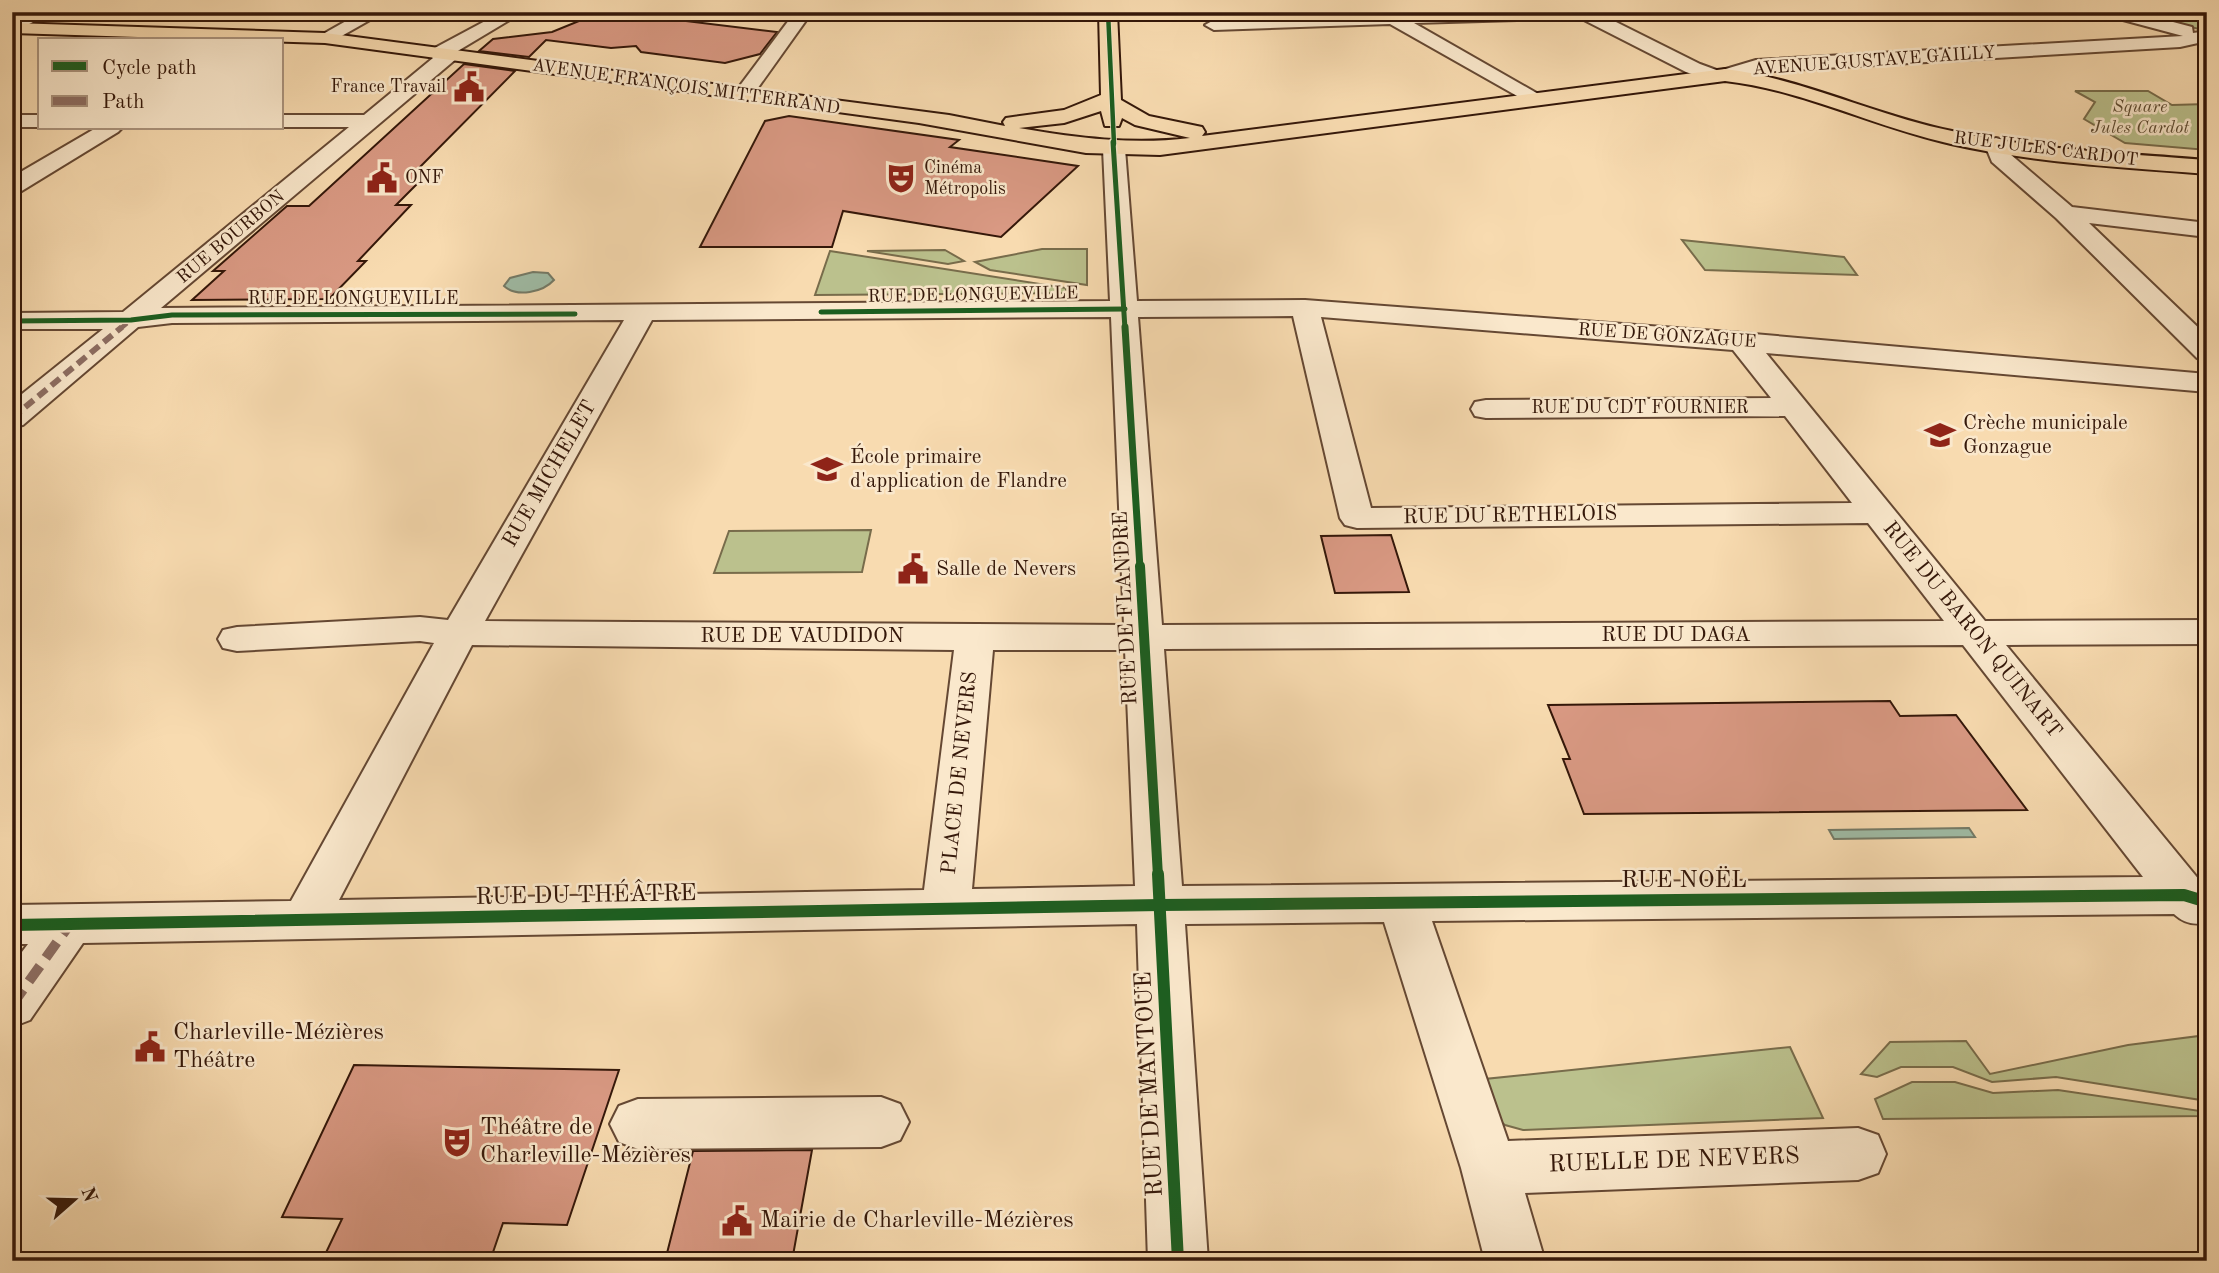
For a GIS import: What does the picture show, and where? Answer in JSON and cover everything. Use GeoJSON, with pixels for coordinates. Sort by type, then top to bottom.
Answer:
{"type":"FeatureCollection","features":[{"type":"Feature","properties":{"kind":"main road"},"geometry":{"type":"LineString","coordinates":[[1108,12],[1114,149]]}},
{"type":"Feature","properties":{"kind":"main road","name":"AVENUE FRANÇOIS MITTERRAND"},"geometry":{"type":"LineString","coordinates":[[12,28],[325,38],[923,118]]}},
{"type":"Feature","properties":{"kind":"main road","name":"AVENUE GUSTAVE GAILLY"},"geometry":{"type":"LineString","coordinates":[[1335,124],[1721,75]]}},
{"type":"Feature","properties":{"kind":"main road","name":"RUE JULES CARDOT"},"geometry":{"type":"LineString","coordinates":[[1721,75],[1771,81],[1950,138],[2207,166]]}},
{"type":"Feature","properties":{"kind":"main road"},"geometry":{"type":"LineString","coordinates":[[923,118],[984,123],[1055,118],[1096,108],[1111,100]]}},
{"type":"Feature","properties":{"kind":"main road"},"geometry":{"type":"LineString","coordinates":[[1111,100],[1142,121],[1174,130],[1242,133],[1335,124]]}},
{"type":"Feature","properties":{"kind":"main road"},"geometry":{"type":"LineString","coordinates":[[923,118],[1029,139],[1114,149],[1208,143],[1335,124]]}},
{"type":"Feature","properties":{"kind":"street"},"geometry":{"type":"LineString","coordinates":[[12,28],[44,12]]}},
{"type":"Feature","properties":{"kind":"street"},"geometry":{"type":"LineString","coordinates":[[325,38],[376,12]]}},
{"type":"Feature","properties":{"kind":"street","name":"RUE BOURBON"},"geometry":{"type":"LineString","coordinates":[[12,418],[372,121],[443,55],[515,12]]}},
{"type":"Feature","properties":{"kind":"street"},"geometry":{"type":"LineString","coordinates":[[743,95],[804,12]]}},
{"type":"Feature","properties":{"kind":"street"},"geometry":{"type":"LineString","coordinates":[[1214,25],[1600,12]]}},
{"type":"Feature","properties":{"kind":"street"},"geometry":{"type":"LineString","coordinates":[[2114,12],[2206,37]]}},
{"type":"Feature","properties":{"kind":"street"},"geometry":{"type":"LineString","coordinates":[[1584,13],[1693,68],[1721,75]]}},
{"type":"Feature","properties":{"kind":"street"},"geometry":{"type":"LineString","coordinates":[[1393,19],[1533,99]]}},
{"type":"Feature","properties":{"kind":"street","name":"AVENUE GUSTAVE GAILLY"},"geometry":{"type":"LineString","coordinates":[[1721,75],[1756,66],[2180,42],[2206,37]]}},
{"type":"Feature","properties":{"kind":"street"},"geometry":{"type":"LineString","coordinates":[[12,121],[38,121]]}},
{"type":"Feature","properties":{"kind":"street"},"geometry":{"type":"LineString","coordinates":[[284,121],[372,121]]}},
{"type":"Feature","properties":{"kind":"street"},"geometry":{"type":"LineString","coordinates":[[12,187],[108,130]]}},
{"type":"Feature","properties":{"kind":"street"},"geometry":{"type":"LineString","coordinates":[[1996,145],[2000,158],[2065,214],[2207,352]]}},
{"type":"Feature","properties":{"kind":"street","name":"RUE DE FLANDRE"},"geometry":{"type":"LineString","coordinates":[[1114,149],[1160,905]]}},
{"type":"Feature","properties":{"kind":"street"},"geometry":{"type":"LineString","coordinates":[[2065,214],[2207,230]]}},
{"type":"Feature","properties":{"kind":"street","name":"RUE DE GONZAGUE"},"geometry":{"type":"LineString","coordinates":[[1125,309],[1305,308],[1742,342],[2207,383]]}},
{"type":"Feature","properties":{"kind":"street","name":"RUE DU RETHELOIS"},"geometry":{"type":"LineString","coordinates":[[1305,308],[1357,518],[1879,513]]}},
{"type":"Feature","properties":{"kind":"street","name":"RUE DE LONGUEVILLE"},"geometry":{"type":"LineString","coordinates":[[12,321],[131,320],[186,315],[1125,309]]}},
{"type":"Feature","properties":{"kind":"street","name":"RUE MICHELET"},"geometry":{"type":"LineString","coordinates":[[305,919],[459,633],[642,314]]}},
{"type":"Feature","properties":{"kind":"street","name":"RUE DU BARON QUINART"},"geometry":{"type":"LineString","coordinates":[[1742,342],[1975,633],[2199,903]]}},
{"type":"Feature","properties":{"kind":"street","name":"RUE DU CDT FOURNIER"},"geometry":{"type":"LineString","coordinates":[[1486,409],[1794,407]]}},
{"type":"Feature","properties":{"kind":"street"},"geometry":{"type":"LineString","coordinates":[[237,639],[420,629],[459,633]]}},
{"type":"Feature","properties":{"kind":"street","name":"RUE DU DAGA"},"geometry":{"type":"LineString","coordinates":[[1145,637],[2207,632]]}},
{"type":"Feature","properties":{"kind":"street","name":"RUE DE VAUDIDON"},"geometry":{"type":"LineString","coordinates":[[459,633],[1145,637]]}},
{"type":"Feature","properties":{"kind":"street","name":"PLACE DE NEVERS"},"geometry":{"type":"LineString","coordinates":[[946,909],[975,638]]}},
{"type":"Feature","properties":{"kind":"street"},"geometry":{"type":"LineString","coordinates":[[1402,903],[1489,1168],[1515,1261]]}},
{"type":"Feature","properties":{"kind":"street","name":"RUE NOËL"},"geometry":{"type":"LineString","coordinates":[[1160,905],[2199,903]]}},
{"type":"Feature","properties":{"kind":"street","name":"RUE DU THÉÂTRE"},"geometry":{"type":"LineString","coordinates":[[12,925],[1160,905]]}},
{"type":"Feature","properties":{"kind":"street","name":"RUE DE MANTOUE"},"geometry":{"type":"LineString","coordinates":[[1160,905],[1178,1261]]}},
{"type":"Feature","properties":{"kind":"street"},"geometry":{"type":"LineString","coordinates":[[12,1005],[70,924]]}},
{"type":"Feature","properties":{"kind":"street"},"geometry":{"type":"LineString","coordinates":[[638,1124],[881,1122]]}},
{"type":"Feature","properties":{"kind":"street","name":"RUELLE DE NEVERS"},"geometry":{"type":"LineString","coordinates":[[1489,1168],[1858,1154]]}},
{"type":"Feature","properties":{"kind":"green space"},"geometry":{"type":"Polygon","coordinates":[[[2130,12],[2196,12],[2207,15],[2207,31],[2130,12]]]}},
{"type":"Feature","properties":{"kind":"green space","name":"Square Jules Cardot"},"geometry":{"type":"Polygon","coordinates":[[[2075,91],[2148,91],[2172,105],[2207,104],[2207,150],[2125,143],[2084,119],[2095,102],[2075,91]]]}},
{"type":"Feature","properties":{"kind":"green space"},"geometry":{"type":"Polygon","coordinates":[[[1682,240],[1844,257],[1857,275],[1705,270],[1682,240]]]}},
{"type":"Feature","properties":{"kind":"green space"},"geometry":{"type":"Polygon","coordinates":[[[1042,249],[1087,249],[1087,285],[990,270],[975,262],[1042,249]]]}},
{"type":"Feature","properties":{"kind":"green space"},"geometry":{"type":"Polygon","coordinates":[[[945,250],[964,261],[948,264],[867,251],[945,250]]]}},
{"type":"Feature","properties":{"kind":"green space"},"geometry":{"type":"Polygon","coordinates":[[[830,251],[1066,288],[1066,293],[815,295],[830,251]]]}},
{"type":"Feature","properties":{"kind":"green space"},"geometry":{"type":"Polygon","coordinates":[[[871,530],[862,572],[714,573],[729,531],[871,530]]]}},
{"type":"Feature","properties":{"kind":"green space"},"geometry":{"type":"Polygon","coordinates":[[[2207,1035],[2207,1101],[2056,1077],[1992,1082],[1953,1067],[1901,1067],[1877,1077],[1861,1074],[1890,1042],[1966,1041],[1990,1074],[2128,1045],[2207,1035]]]}},
{"type":"Feature","properties":{"kind":"green space"},"geometry":{"type":"Polygon","coordinates":[[[1790,1047],[1823,1118],[1523,1130],[1505,1125],[1492,1115],[1485,1079],[1790,1047]]]}},
{"type":"Feature","properties":{"kind":"green space"},"geometry":{"type":"Polygon","coordinates":[[[1912,1082],[1955,1082],[1993,1093],[2058,1090],[2207,1112],[2207,1116],[1883,1119],[1875,1099],[1912,1082]]]}},
{"type":"Feature","properties":{"kind":"shaded area"},"geometry":{"type":"Polygon","coordinates":[[[533,272],[548,273],[554,280],[543,288],[523,293],[504,286],[510,278],[533,272]]]}},
{"type":"Feature","properties":{"kind":"shaded area"},"geometry":{"type":"Polygon","coordinates":[[[1969,828],[1975,837],[1834,839],[1829,830],[1969,828]]]}},
{"type":"Feature","properties":{"kind":"building"},"geometry":{"type":"Polygon","coordinates":[[[601,12],[777,32],[760,54],[725,63],[641,52],[636,46],[611,48],[546,40],[529,57],[479,51],[493,39],[552,32],[601,12]]]}},
{"type":"Feature","properties":{"kind":"building"},"geometry":{"type":"Polygon","coordinates":[[[464,64],[515,71],[414,173],[428,173],[396,205],[411,205],[358,261],[366,261],[329,299],[192,300],[224,271],[213,271],[287,206],[309,206],[464,64]]]}},
{"type":"Feature","properties":{"kind":"building","name":"Cinéma Métropolis"},"geometry":{"type":"Polygon","coordinates":[[[789,116],[959,140],[950,147],[1078,166],[1001,237],[843,211],[832,247],[700,247],[765,121],[789,116]]]}},
{"type":"Feature","properties":{"kind":"building"},"geometry":{"type":"Polygon","coordinates":[[[1391,535],[1409,592],[1335,593],[1321,536],[1391,535]]]}},
{"type":"Feature","properties":{"kind":"building"},"geometry":{"type":"Polygon","coordinates":[[[1890,701],[1900,716],[1956,715],[2027,810],[1584,814],[1563,759],[1570,759],[1548,705],[1890,701]]]}},
{"type":"Feature","properties":{"kind":"building","name":"Théâtre de Charleville-Mézières"},"geometry":{"type":"Polygon","coordinates":[[[354,1065],[619,1070],[567,1225],[503,1223],[490,1261],[322,1261],[342,1219],[282,1217],[354,1065]]]}},
{"type":"Feature","properties":{"kind":"building","name":"Mairie de Charleville-Mézières"},"geometry":{"type":"Polygon","coordinates":[[[812,1150],[792,1261],[665,1261],[693,1151],[812,1150]]]}},
{"type":"Feature","properties":{"kind":"marked path"},"geometry":{"type":"LineString","coordinates":[[12,418],[131,320]]}},
{"type":"Feature","properties":{"kind":"marked path"},"geometry":{"type":"LineString","coordinates":[[12,1005],[70,924]]}},
{"type":"Feature","properties":{"kind":"cycle path"},"geometry":{"type":"LineString","coordinates":[[1108,12],[1111,103],[1157,847],[1178,1261]]}},
{"type":"Feature","properties":{"kind":"cycle path"},"geometry":{"type":"LineString","coordinates":[[821,312],[1125,309]]}},
{"type":"Feature","properties":{"kind":"cycle path"},"geometry":{"type":"LineString","coordinates":[[12,321],[131,320],[172,315],[575,314]]}},
{"type":"Feature","properties":{"kind":"cycle path"},"geometry":{"type":"LineString","coordinates":[[12,925],[1160,905],[2184,895],[2207,902]]}},
{"type":"Feature","properties":{"kind":"place","name":"France Travail"},"geometry":{"type":"Point","coordinates":[469,87]}},
{"type":"Feature","properties":{"kind":"place","name":"ONF"},"geometry":{"type":"Point","coordinates":[382,178]}},
{"type":"Feature","properties":{"kind":"place","name":"Cinéma Métropolis"},"geometry":{"type":"Point","coordinates":[901,178]}},
{"type":"Feature","properties":{"kind":"place","name":"Crèche municipale Gonzague"},"geometry":{"type":"Point","coordinates":[1940,435]}},
{"type":"Feature","properties":{"kind":"place","name":"École primaire d'application de Flandre"},"geometry":{"type":"Point","coordinates":[827,469]}},
{"type":"Feature","properties":{"kind":"place","name":"Salle de Nevers"},"geometry":{"type":"Point","coordinates":[913,569]}},
{"type":"Feature","properties":{"kind":"place","name":"Charleville-Mézières Théâtre"},"geometry":{"type":"Point","coordinates":[150,1047]}},
{"type":"Feature","properties":{"kind":"place","name":"Théâtre de Charleville-Mézières"},"geometry":{"type":"Point","coordinates":[457,1142]}},
{"type":"Feature","properties":{"kind":"place","name":"Mairie de Charleville-Mézières"},"geometry":{"type":"Point","coordinates":[737,1221]}}]}
